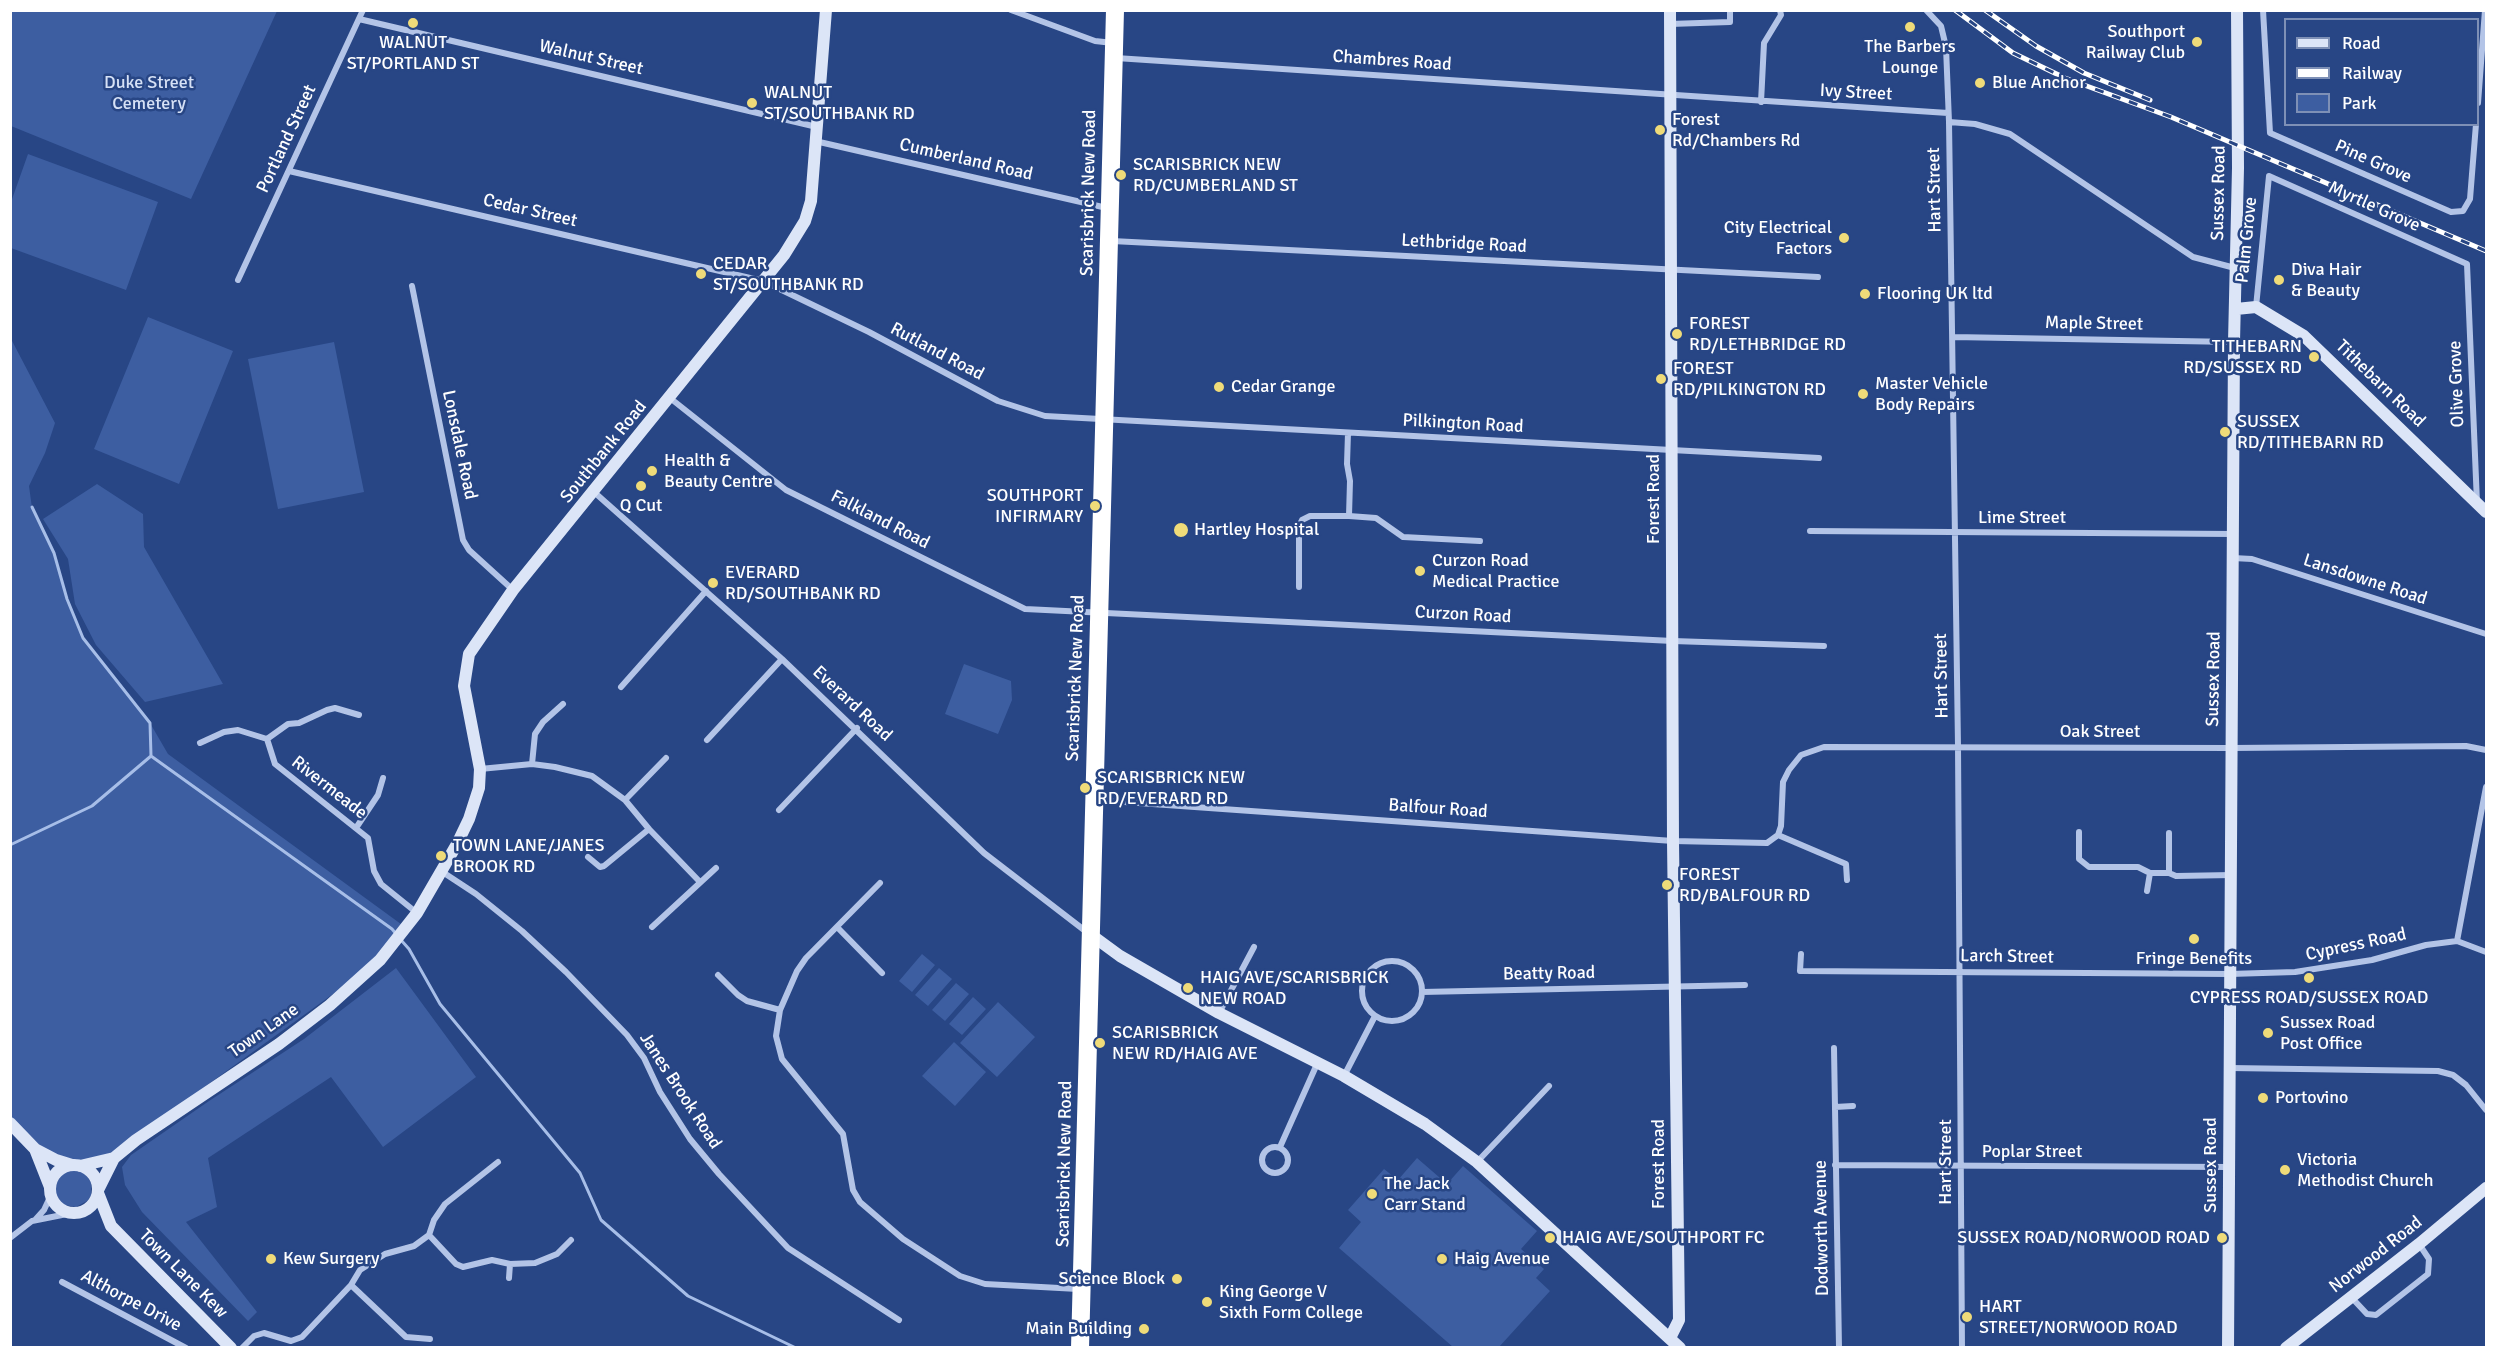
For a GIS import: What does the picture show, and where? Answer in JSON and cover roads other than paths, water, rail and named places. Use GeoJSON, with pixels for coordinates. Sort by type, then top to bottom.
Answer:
{"type":"FeatureCollection","features":[{"type":"Feature","properties":{"kind":"highway","name":"Scarisbrick New Road"},"geometry":{"type":"LineString","coordinates":[[1080,1347],[1115,10]]}},
{"type":"Feature","properties":{"kind":"street","name":"Portland Street"},"geometry":{"type":"LineString","coordinates":[[238,280],[363,10]]}},
{"type":"Feature","properties":{"kind":"street","name":"Southbank Road"},"geometry":{"type":"LineString","coordinates":[[417,913],[469,819],[479,788],[480,769],[465,694],[465,668],[469,654],[513,590],[764,281],[798,235],[805,221],[811,201],[826,10]]}},
{"type":"Feature","properties":{"kind":"street","name":"Chambres Road"},"geometry":{"type":"LineString","coordinates":[[1011,10],[1095,41],[1113,50],[1761,102]]}},
{"type":"Feature","properties":{"kind":"street","name":"Forest Road"},"geometry":{"type":"LineString","coordinates":[[1670,10],[1673,841],[1678,1320],[1670,1338]]}},
{"type":"Feature","properties":{"kind":"street"},"geometry":{"type":"LineString","coordinates":[[1670,24],[1730,22],[1730,10]]}},
{"type":"Feature","properties":{"kind":"street"},"geometry":{"type":"LineString","coordinates":[[1761,102],[1764,43],[1780,15],[1780,10]]}},
{"type":"Feature","properties":{"kind":"street","name":"Hart Street"},"geometry":{"type":"LineString","coordinates":[[1926,10],[1941,27],[1946,47],[1949,122],[1958,746],[1962,1347]]}},
{"type":"Feature","properties":{"kind":"street","name":"Sussex Road"},"geometry":{"type":"LineString","coordinates":[[2228,1347],[2237,10]]}},
{"type":"Feature","properties":{"kind":"street","name":"Pine Grove"},"geometry":{"type":"LineString","coordinates":[[2263,10],[2270,133],[2451,212],[2463,211],[2470,199],[2476,126]]}},
{"type":"Feature","properties":{"kind":"street"},"geometry":{"type":"LineString","coordinates":[[2479,90],[2485,10]]}},
{"type":"Feature","properties":{"kind":"street","name":"Walnut Street"},"geometry":{"type":"LineString","coordinates":[[359,19],[817,127]]}},
{"type":"Feature","properties":{"kind":"street","name":"Ivy Street"},"geometry":{"type":"LineString","coordinates":[[1761,102],[1948,113]]}},
{"type":"Feature","properties":{"kind":"street"},"geometry":{"type":"LineString","coordinates":[[1949,122],[1976,124],[2010,134],[2193,257],[2235,268]]}},
{"type":"Feature","properties":{"kind":"street","name":"Cumberland Road"},"geometry":{"type":"LineString","coordinates":[[815,141],[1110,208]]}},
{"type":"Feature","properties":{"kind":"street","name":"Cedar Street"},"geometry":{"type":"LineString","coordinates":[[289,171],[764,281]]}},
{"type":"Feature","properties":{"kind":"street","name":"Myrtle Grove"},"geometry":{"type":"LineString","coordinates":[[2268,176],[2468,264]]}},
{"type":"Feature","properties":{"kind":"street","name":"Palm Grove"},"geometry":{"type":"LineString","coordinates":[[2256,307],[2268,176]]}},
{"type":"Feature","properties":{"kind":"street","name":"Lethbridge Road"},"geometry":{"type":"LineString","coordinates":[[1109,240],[1818,277]]}},
{"type":"Feature","properties":{"kind":"street","name":"Olive Grove"},"geometry":{"type":"LineString","coordinates":[[2468,264],[2477,502]]}},
{"type":"Feature","properties":{"kind":"street","name":"Rutland Road"},"geometry":{"type":"LineString","coordinates":[[764,281],[869,332],[998,401],[1045,416],[1106,419]]}},
{"type":"Feature","properties":{"kind":"street","name":"Lonsdale Road"},"geometry":{"type":"LineString","coordinates":[[412,286],[464,540],[469,550],[513,590]]}},
{"type":"Feature","properties":{"kind":"street"},"geometry":{"type":"LineString","coordinates":[[2236,309],[2256,307]]}},
{"type":"Feature","properties":{"kind":"street","name":"Tithebarn Road"},"geometry":{"type":"LineString","coordinates":[[2256,307],[2304,336],[2487,512]]}},
{"type":"Feature","properties":{"kind":"street","name":"Maple Street"},"geometry":{"type":"LineString","coordinates":[[1953,337],[2234,342]]}},
{"type":"Feature","properties":{"kind":"street","name":"Falkland Road"},"geometry":{"type":"LineString","coordinates":[[670,398],[786,490],[1024,609],[1100,614]]}},
{"type":"Feature","properties":{"kind":"street","name":"Pilkington Road"},"geometry":{"type":"LineString","coordinates":[[1106,419],[1819,458]]}},
{"type":"Feature","properties":{"kind":"street"},"geometry":{"type":"LineString","coordinates":[[1348,433],[1349,516]]}},
{"type":"Feature","properties":{"kind":"street","name":"Everard Road"},"geometry":{"type":"LineString","coordinates":[[594,492],[857,728],[984,853],[1090,934]]}},
{"type":"Feature","properties":{"kind":"street"},"geometry":{"type":"LineString","coordinates":[[1299,587],[1299,526],[1302,520],[1310,516],[1376,519],[1403,537],[1480,541]]}},
{"type":"Feature","properties":{"kind":"street","name":"Lime Street"},"geometry":{"type":"LineString","coordinates":[[1810,531],[2233,534]]}},
{"type":"Feature","properties":{"kind":"street","name":"Lansdowne Road"},"geometry":{"type":"LineString","coordinates":[[2233,558],[2252,559],[2487,634]]}},
{"type":"Feature","properties":{"kind":"street"},"geometry":{"type":"LineString","coordinates":[[621,687],[706,591]]}},
{"type":"Feature","properties":{"kind":"street","name":"Curzon Road"},"geometry":{"type":"LineString","coordinates":[[1100,614],[1824,646]]}},
{"type":"Feature","properties":{"kind":"street"},"geometry":{"type":"LineString","coordinates":[[707,740],[782,659]]}},
{"type":"Feature","properties":{"kind":"street"},"geometry":{"type":"LineString","coordinates":[[532,764],[535,734],[543,722],[563,704]]}},
{"type":"Feature","properties":{"kind":"street"},"geometry":{"type":"LineString","coordinates":[[200,743],[224,732],[238,730],[267,739],[288,724],[299,723],[334,708],[359,715]]}},
{"type":"Feature","properties":{"kind":"street"},"geometry":{"type":"LineString","coordinates":[[779,810],[857,728]]}},
{"type":"Feature","properties":{"kind":"street","name":"Rivermeade"},"geometry":{"type":"LineString","coordinates":[[267,739],[275,764],[368,838],[374,871],[381,884],[417,913]]}},
{"type":"Feature","properties":{"kind":"street","name":"Oak Street"},"geometry":{"type":"LineString","coordinates":[[1778,835],[1781,826],[1783,782],[1801,755],[1824,747],[2466,746],[2487,750]]}},
{"type":"Feature","properties":{"kind":"street"},"geometry":{"type":"LineString","coordinates":[[625,800],[666,758]]}},
{"type":"Feature","properties":{"kind":"street"},"geometry":{"type":"LineString","coordinates":[[480,769],[532,764],[592,776],[625,800],[649,829],[700,882]]}},
{"type":"Feature","properties":{"kind":"street"},"geometry":{"type":"LineString","coordinates":[[356,828],[378,795],[383,778]]}},
{"type":"Feature","properties":{"kind":"street"},"geometry":{"type":"LineString","coordinates":[[2457,941],[2487,787]]}},
{"type":"Feature","properties":{"kind":"street","name":"Balfour Road"},"geometry":{"type":"LineString","coordinates":[[1093,800],[1673,841],[1767,843],[1778,835]]}},
{"type":"Feature","properties":{"kind":"street"},"geometry":{"type":"LineString","coordinates":[[588,856],[595,864],[600,867],[604,866],[649,829]]}},
{"type":"Feature","properties":{"kind":"street"},"geometry":{"type":"LineString","coordinates":[[2079,832],[2079,859],[2089,867],[2138,867],[2150,873],[2169,873],[2176,876],[2232,875]]}},
{"type":"Feature","properties":{"kind":"street"},"geometry":{"type":"LineString","coordinates":[[2169,833],[2169,873]]}},
{"type":"Feature","properties":{"kind":"street"},"geometry":{"type":"LineString","coordinates":[[1778,835],[1846,864],[1846,880]]}},
{"type":"Feature","properties":{"kind":"street"},"geometry":{"type":"LineString","coordinates":[[652,927],[716,868]]}},
{"type":"Feature","properties":{"kind":"street","name":"Janes Brook Road"},"geometry":{"type":"LineString","coordinates":[[440,871],[484,900],[522,931],[566,972],[627,1035],[644,1058],[660,1092],[690,1139],[718,1174],[788,1248],[899,1320]]}},
{"type":"Feature","properties":{"kind":"street"},"geometry":{"type":"LineString","coordinates":[[2147,891],[2147,879],[2150,873]]}},
{"type":"Feature","properties":{"kind":"street"},"geometry":{"type":"LineString","coordinates":[[880,883],[797,971],[780,1010],[776,1036],[782,1059],[843,1134],[853,1190],[860,1202],[903,1239],[960,1276],[985,1284],[1082,1289]]}},
{"type":"Feature","properties":{"kind":"street","name":"Town Lane"},"geometry":{"type":"LineString","coordinates":[[98,1192],[114,1158],[136,1140],[279,1044],[330,1005],[380,960],[417,913]]}},
{"type":"Feature","properties":{"kind":"street"},"geometry":{"type":"LineString","coordinates":[[837,927],[882,973]]}},
{"type":"Feature","properties":{"kind":"street"},"geometry":{"type":"LineString","coordinates":[[1090,934],[1120,956],[1219,1013],[1344,1076],[1425,1124],[1477,1162],[1680,1347]]}},
{"type":"Feature","properties":{"kind":"street","name":"Cypress Road"},"geometry":{"type":"LineString","coordinates":[[2230,974],[2295,972],[2372,960],[2426,945],[2457,941],[2487,952]]}},
{"type":"Feature","properties":{"kind":"street"},"geometry":{"type":"LineString","coordinates":[[1219,1013],[1254,947]]}},
{"type":"Feature","properties":{"kind":"street","name":"Larch Street"},"geometry":{"type":"LineString","coordinates":[[1801,954],[1800,971],[2230,974]]}},
{"type":"Feature","properties":{"kind":"street"},"geometry":{"type":"LineString","coordinates":[[1399,961],[1408,965],[1416,972],[1422,992],[1420,1001],[1410,1016],[1392,1021],[1375,1016],[1363,999],[1364,979],[1378,964],[1399,961]]}},
{"type":"Feature","properties":{"kind":"street"},"geometry":{"type":"LineString","coordinates":[[718,975],[747,1001],[780,1010]]}},
{"type":"Feature","properties":{"kind":"street"},"geometry":{"type":"LineString","coordinates":[[1676,987],[1745,986]]}},
{"type":"Feature","properties":{"kind":"street","name":"Beatty Road"},"geometry":{"type":"LineString","coordinates":[[1422,992],[1676,987]]}},
{"type":"Feature","properties":{"kind":"street"},"geometry":{"type":"LineString","coordinates":[[1344,1076],[1375,1016]]}},
{"type":"Feature","properties":{"kind":"street","name":"Dodworth Avenue"},"geometry":{"type":"LineString","coordinates":[[1834,1048],[1839,1347]]}},
{"type":"Feature","properties":{"kind":"street"},"geometry":{"type":"LineString","coordinates":[[1280,1147],[1317,1064]]}},
{"type":"Feature","properties":{"kind":"street"},"geometry":{"type":"LineString","coordinates":[[2230,1068],[2438,1071],[2453,1075],[2466,1085],[2487,1110]]}},
{"type":"Feature","properties":{"kind":"street"},"geometry":{"type":"LineString","coordinates":[[1477,1162],[1550,1086]]}},
{"type":"Feature","properties":{"kind":"street"},"geometry":{"type":"LineString","coordinates":[[1835,1107],[1853,1106]]}},
{"type":"Feature","properties":{"kind":"street"},"geometry":{"type":"LineString","coordinates":[[10,1123],[35,1149],[56,1160],[77,1165],[92,1173],[96,1179],[98,1192],[91,1206],[76,1213],[35,1220],[10,1238]]}},
{"type":"Feature","properties":{"kind":"street"},"geometry":{"type":"LineString","coordinates":[[1272,1146],[1280,1147],[1287,1153],[1287,1166],[1276,1173],[1267,1171],[1261,1160],[1264,1151],[1272,1146]]}},
{"type":"Feature","properties":{"kind":"street"},"geometry":{"type":"LineString","coordinates":[[35,1149],[50,1192],[59,1208],[76,1213]]}},
{"type":"Feature","properties":{"kind":"street","name":"Town Lane"},"geometry":{"type":"LineString","coordinates":[[77,1165],[114,1158]]}},
{"type":"Feature","properties":{"kind":"street"},"geometry":{"type":"LineString","coordinates":[[242,1347],[254,1336],[264,1333],[296,1344],[351,1285],[360,1270],[385,1254],[414,1246],[429,1235],[434,1220],[445,1204],[498,1162]]}},
{"type":"Feature","properties":{"kind":"street"},"geometry":{"type":"LineString","coordinates":[[35,1220],[44,1210],[55,1175],[66,1166],[77,1165]]}},
{"type":"Feature","properties":{"kind":"street","name":"Poplar Street"},"geometry":{"type":"LineString","coordinates":[[1835,1165],[2229,1167]]}},
{"type":"Feature","properties":{"kind":"street","name":"Norwood Road"},"geometry":{"type":"LineString","coordinates":[[2286,1347],[2352,1298],[2487,1188]]}},
{"type":"Feature","properties":{"kind":"street","name":"Town Lane Kew"},"geometry":{"type":"LineString","coordinates":[[98,1192],[110,1224],[231,1347]]}},
{"type":"Feature","properties":{"kind":"street","name":"Town Lane Kew"},"geometry":{"type":"LineString","coordinates":[[76,1213],[110,1224]]}},
{"type":"Feature","properties":{"kind":"street"},"geometry":{"type":"LineString","coordinates":[[429,1235],[456,1264],[462,1267],[492,1260],[510,1264],[546,1260],[557,1254],[571,1240]]}},
{"type":"Feature","properties":{"kind":"street"},"geometry":{"type":"LineString","coordinates":[[2352,1298],[2367,1314],[2376,1315],[2428,1274],[2429,1259],[2419,1244]]}},
{"type":"Feature","properties":{"kind":"street"},"geometry":{"type":"LineString","coordinates":[[509,1278],[510,1264]]}},
{"type":"Feature","properties":{"kind":"street","name":"Althorpe Drive"},"geometry":{"type":"LineString","coordinates":[[62,1282],[186,1347]]}},
{"type":"Feature","properties":{"kind":"street"},"geometry":{"type":"LineString","coordinates":[[351,1285],[406,1337],[430,1339]]}},
{"type":"Feature","properties":{"kind":"waterway"},"geometry":{"type":"LineString","coordinates":[[32,507],[54,553],[67,599],[83,638],[150,723],[151,756]]}},
{"type":"Feature","properties":{"kind":"waterway"},"geometry":{"type":"LineString","coordinates":[[151,756],[392,929],[397,935]]}},
{"type":"Feature","properties":{"kind":"waterway"},"geometry":{"type":"LineString","coordinates":[[10,845],[92,806],[151,756]]}},
{"type":"Feature","properties":{"kind":"waterway"},"geometry":{"type":"LineString","coordinates":[[401,940],[409,949],[440,1004],[580,1173],[601,1220],[688,1296],[796,1348]]}},
{"type":"Feature","properties":{"kind":"railway"},"geometry":{"type":"LineString","coordinates":[[1955,10],[2013,53],[2065,78],[2171,117],[2486,251]]}},
{"type":"Feature","properties":{"kind":"railway"},"geometry":{"type":"LineString","coordinates":[[1985,10],[2036,46],[2084,73],[2150,100]]}},
{"type":"Feature","properties":{"kind":"place","name":"WALNUT ST/PORTLAND ST"},"geometry":{"type":"Point","coordinates":[413,23]}},
{"type":"Feature","properties":{"kind":"place","name":"The Barbers Lounge"},"geometry":{"type":"Point","coordinates":[1910,27]}},
{"type":"Feature","properties":{"kind":"place","name":"Southport Railway Club"},"geometry":{"type":"Point","coordinates":[2197,42]}},
{"type":"Feature","properties":{"kind":"place","name":"Blue Anchor"},"geometry":{"type":"Point","coordinates":[1980,83]}},
{"type":"Feature","properties":{"kind":"place","name":"WALNUT ST/SOUTHBANK RD"},"geometry":{"type":"Point","coordinates":[752,103]}},
{"type":"Feature","properties":{"kind":"place","name":"Forest Rd/Chambers Rd"},"geometry":{"type":"Point","coordinates":[1660,130]}},
{"type":"Feature","properties":{"kind":"place","name":"SCARISBRICK NEW RD/CUMBERLAND ST"},"geometry":{"type":"Point","coordinates":[1121,175]}},
{"type":"Feature","properties":{"kind":"place","name":"City Electrical Factors"},"geometry":{"type":"Point","coordinates":[1844,238]}},
{"type":"Feature","properties":{"kind":"place","name":"CEDAR ST/SOUTHBANK RD"},"geometry":{"type":"Point","coordinates":[701,274]}},
{"type":"Feature","properties":{"kind":"place","name":"Diva Hair & Beauty"},"geometry":{"type":"Point","coordinates":[2279,280]}},
{"type":"Feature","properties":{"kind":"place","name":"Flooring UK ltd"},"geometry":{"type":"Point","coordinates":[1865,294]}},
{"type":"Feature","properties":{"kind":"place","name":"FOREST RD/LETHBRIDGE RD"},"geometry":{"type":"Point","coordinates":[1677,334]}},
{"type":"Feature","properties":{"kind":"place","name":"TITHEBARN RD/SUSSEX RD"},"geometry":{"type":"Point","coordinates":[2314,357]}},
{"type":"Feature","properties":{"kind":"place","name":"FOREST RD/PILKINGTON RD"},"geometry":{"type":"Point","coordinates":[1661,379]}},
{"type":"Feature","properties":{"kind":"place","name":"Cedar Grange"},"geometry":{"type":"Point","coordinates":[1219,387]}},
{"type":"Feature","properties":{"kind":"place","name":"Master Vehicle Body Repairs"},"geometry":{"type":"Point","coordinates":[1863,394]}},
{"type":"Feature","properties":{"kind":"place","name":"SUSSEX RD/TITHEBARN RD"},"geometry":{"type":"Point","coordinates":[2225,432]}},
{"type":"Feature","properties":{"kind":"place","name":"Health & Beauty Centre"},"geometry":{"type":"Point","coordinates":[652,471]}},
{"type":"Feature","properties":{"kind":"place","name":"Q Cut"},"geometry":{"type":"Point","coordinates":[641,486]}},
{"type":"Feature","properties":{"kind":"place","name":"SOUTHPORT INFIRMARY"},"geometry":{"type":"Point","coordinates":[1095,506]}},
{"type":"Feature","properties":{"kind":"place","name":"Hartley Hospital"},"geometry":{"type":"Point","coordinates":[1181,530]}},
{"type":"Feature","properties":{"kind":"place","name":"Curzon Road Medical Practice"},"geometry":{"type":"Point","coordinates":[1420,571]}},
{"type":"Feature","properties":{"kind":"place","name":"EVERARD RD/SOUTHBANK RD"},"geometry":{"type":"Point","coordinates":[713,583]}},
{"type":"Feature","properties":{"kind":"place","name":"SCARISBRICK NEW RD/EVERARD RD"},"geometry":{"type":"Point","coordinates":[1085,788]}},
{"type":"Feature","properties":{"kind":"place","name":"TOWN LANE/JANES BROOK RD"},"geometry":{"type":"Point","coordinates":[441,856]}},
{"type":"Feature","properties":{"kind":"place","name":"FOREST RD/BALFOUR RD"},"geometry":{"type":"Point","coordinates":[1667,885]}},
{"type":"Feature","properties":{"kind":"place","name":"Fringe Benefits"},"geometry":{"type":"Point","coordinates":[2194,939]}},
{"type":"Feature","properties":{"kind":"place","name":"CYPRESS ROAD/SUSSEX ROAD"},"geometry":{"type":"Point","coordinates":[2309,978]}},
{"type":"Feature","properties":{"kind":"place","name":"HAIG AVE/SCARISBRICK NEW ROAD"},"geometry":{"type":"Point","coordinates":[1188,988]}},
{"type":"Feature","properties":{"kind":"place","name":"Sussex Road Post Office"},"geometry":{"type":"Point","coordinates":[2268,1033]}},
{"type":"Feature","properties":{"kind":"place","name":"SCARISBRICK NEW RD/HAIG AVE"},"geometry":{"type":"Point","coordinates":[1100,1043]}},
{"type":"Feature","properties":{"kind":"place","name":"Portovino"},"geometry":{"type":"Point","coordinates":[2263,1098]}},
{"type":"Feature","properties":{"kind":"place","name":"Victoria Methodist Church"},"geometry":{"type":"Point","coordinates":[2285,1170]}},
{"type":"Feature","properties":{"kind":"place","name":"The Jack Carr Stand"},"geometry":{"type":"Point","coordinates":[1372,1194]}},
{"type":"Feature","properties":{"kind":"place","name":"HAIG AVE/SOUTHPORT FC"},"geometry":{"type":"Point","coordinates":[1550,1238]}},
{"type":"Feature","properties":{"kind":"place","name":"SUSSEX ROAD/NORWOOD ROAD"},"geometry":{"type":"Point","coordinates":[2222,1238]}},
{"type":"Feature","properties":{"kind":"place","name":"Kew Surgery"},"geometry":{"type":"Point","coordinates":[271,1259]}},
{"type":"Feature","properties":{"kind":"place","name":"Haig Avenue"},"geometry":{"type":"Point","coordinates":[1442,1259]}},
{"type":"Feature","properties":{"kind":"place","name":"Science Block"},"geometry":{"type":"Point","coordinates":[1177,1279]}},
{"type":"Feature","properties":{"kind":"place","name":"King George V Sixth Form College"},"geometry":{"type":"Point","coordinates":[1207,1302]}},
{"type":"Feature","properties":{"kind":"place","name":"HART STREET/NORWOOD ROAD"},"geometry":{"type":"Point","coordinates":[1967,1317]}},
{"type":"Feature","properties":{"kind":"place","name":"Main Building"},"geometry":{"type":"Point","coordinates":[1144,1329]}},
{"type":"Feature","properties":{"kind":"park label","name":"Duke Street Cemetery"},"geometry":{"type":"Point","coordinates":[149,94]}}]}
